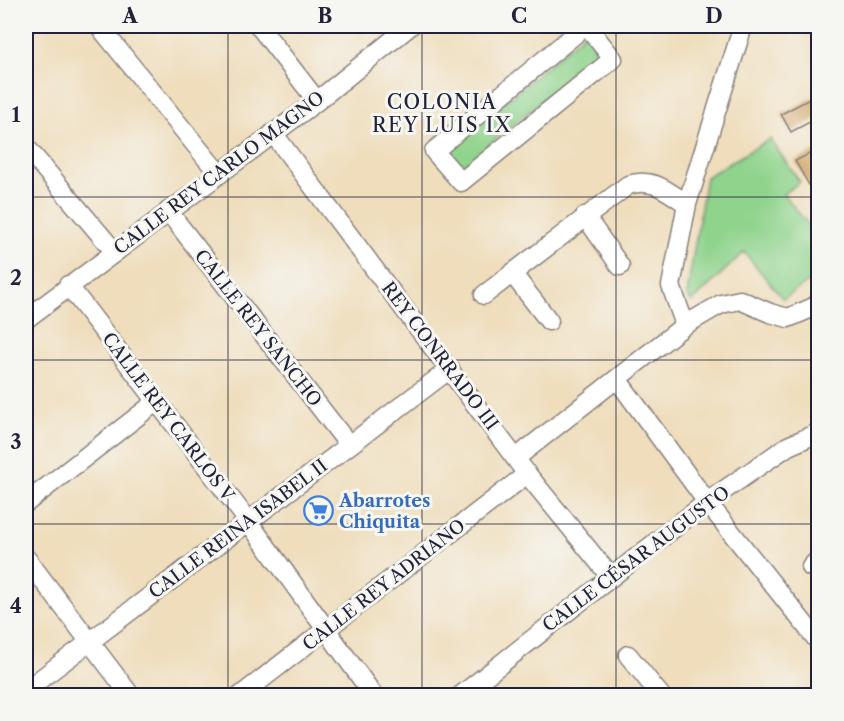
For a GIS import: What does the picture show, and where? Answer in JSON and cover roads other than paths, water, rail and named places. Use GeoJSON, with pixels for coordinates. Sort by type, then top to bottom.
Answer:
{"type":"FeatureCollection","features":[{"type":"Feature","properties":{"kind":"street"},"geometry":{"type":"LineString","coordinates":[[99,26],[219,174]]}},
{"type":"Feature","properties":{"kind":"street"},"geometry":{"type":"LineString","coordinates":[[259,26],[317,101]]}},
{"type":"Feature","properties":{"kind":"street","name":"CALLE REY CARLO MAGNO"},"geometry":{"type":"LineString","coordinates":[[26,319],[68,285],[317,101],[410,26]]}},
{"type":"Feature","properties":{"kind":"street"},"geometry":{"type":"LineString","coordinates":[[586,26],[613,59],[461,182],[434,151],[586,26]]}},
{"type":"Feature","properties":{"kind":"street"},"geometry":{"type":"LineString","coordinates":[[685,325],[671,286],[687,204],[743,26]]}},
{"type":"Feature","properties":{"kind":"street","name":"REY CONRRADO III"},"geometry":{"type":"LineString","coordinates":[[273,133],[527,474],[610,576]]}},
{"type":"Feature","properties":{"kind":"street"},"geometry":{"type":"LineString","coordinates":[[26,147],[114,251]]}},
{"type":"Feature","properties":{"kind":"street"},"geometry":{"type":"LineString","coordinates":[[484,295],[628,185],[640,181],[656,183],[687,204]]}},
{"type":"Feature","properties":{"kind":"street","name":"CALLE REY SANCHO"},"geometry":{"type":"LineString","coordinates":[[168,211],[349,445]]}},
{"type":"Feature","properties":{"kind":"street"},"geometry":{"type":"LineString","coordinates":[[585,216],[620,266]]}},
{"type":"Feature","properties":{"kind":"street"},"geometry":{"type":"LineString","coordinates":[[512,273],[549,321]]}},
{"type":"Feature","properties":{"kind":"street","name":"CALLE REY CARLOS V"},"geometry":{"type":"LineString","coordinates":[[68,285],[248,521],[374,696]]}},
{"type":"Feature","properties":{"kind":"street"},"geometry":{"type":"LineString","coordinates":[[516,458],[685,325],[721,304],[740,300],[770,314],[788,318],[814,308],[819,303]]}},
{"type":"Feature","properties":{"kind":"street","name":"CALLE REINA ISABEL II"},"geometry":{"type":"LineString","coordinates":[[26,690],[450,369]]}},
{"type":"Feature","properties":{"kind":"street"},"geometry":{"type":"LineString","coordinates":[[617,379],[707,502],[819,641]]}},
{"type":"Feature","properties":{"kind":"street"},"geometry":{"type":"LineString","coordinates":[[26,503],[156,402]]}},
{"type":"Feature","properties":{"kind":"street","name":"CALLE CÉSAR AUGUSTO"},"geometry":{"type":"LineString","coordinates":[[460,696],[707,502],[788,446],[819,433]]}},
{"type":"Feature","properties":{"kind":"street","name":"CALLE REY ADRIANO"},"geometry":{"type":"LineString","coordinates":[[240,696],[327,631],[527,474]]}},
{"type":"Feature","properties":{"kind":"street"},"geometry":{"type":"LineString","coordinates":[[26,558],[131,696]]}},
{"type":"Feature","properties":{"kind":"street"},"geometry":{"type":"LineString","coordinates":[[628,655],[659,695]]}},
{"type":"Feature","properties":{"kind":"place","name":"Abarrotes Chiquita"},"geometry":{"type":"Point","coordinates":[318,511]}},
{"type":"Feature","properties":{"kind":"district","name":"COLONIA REY LUIS IX"},"geometry":{"type":"Point","coordinates":[442,114]}}]}
